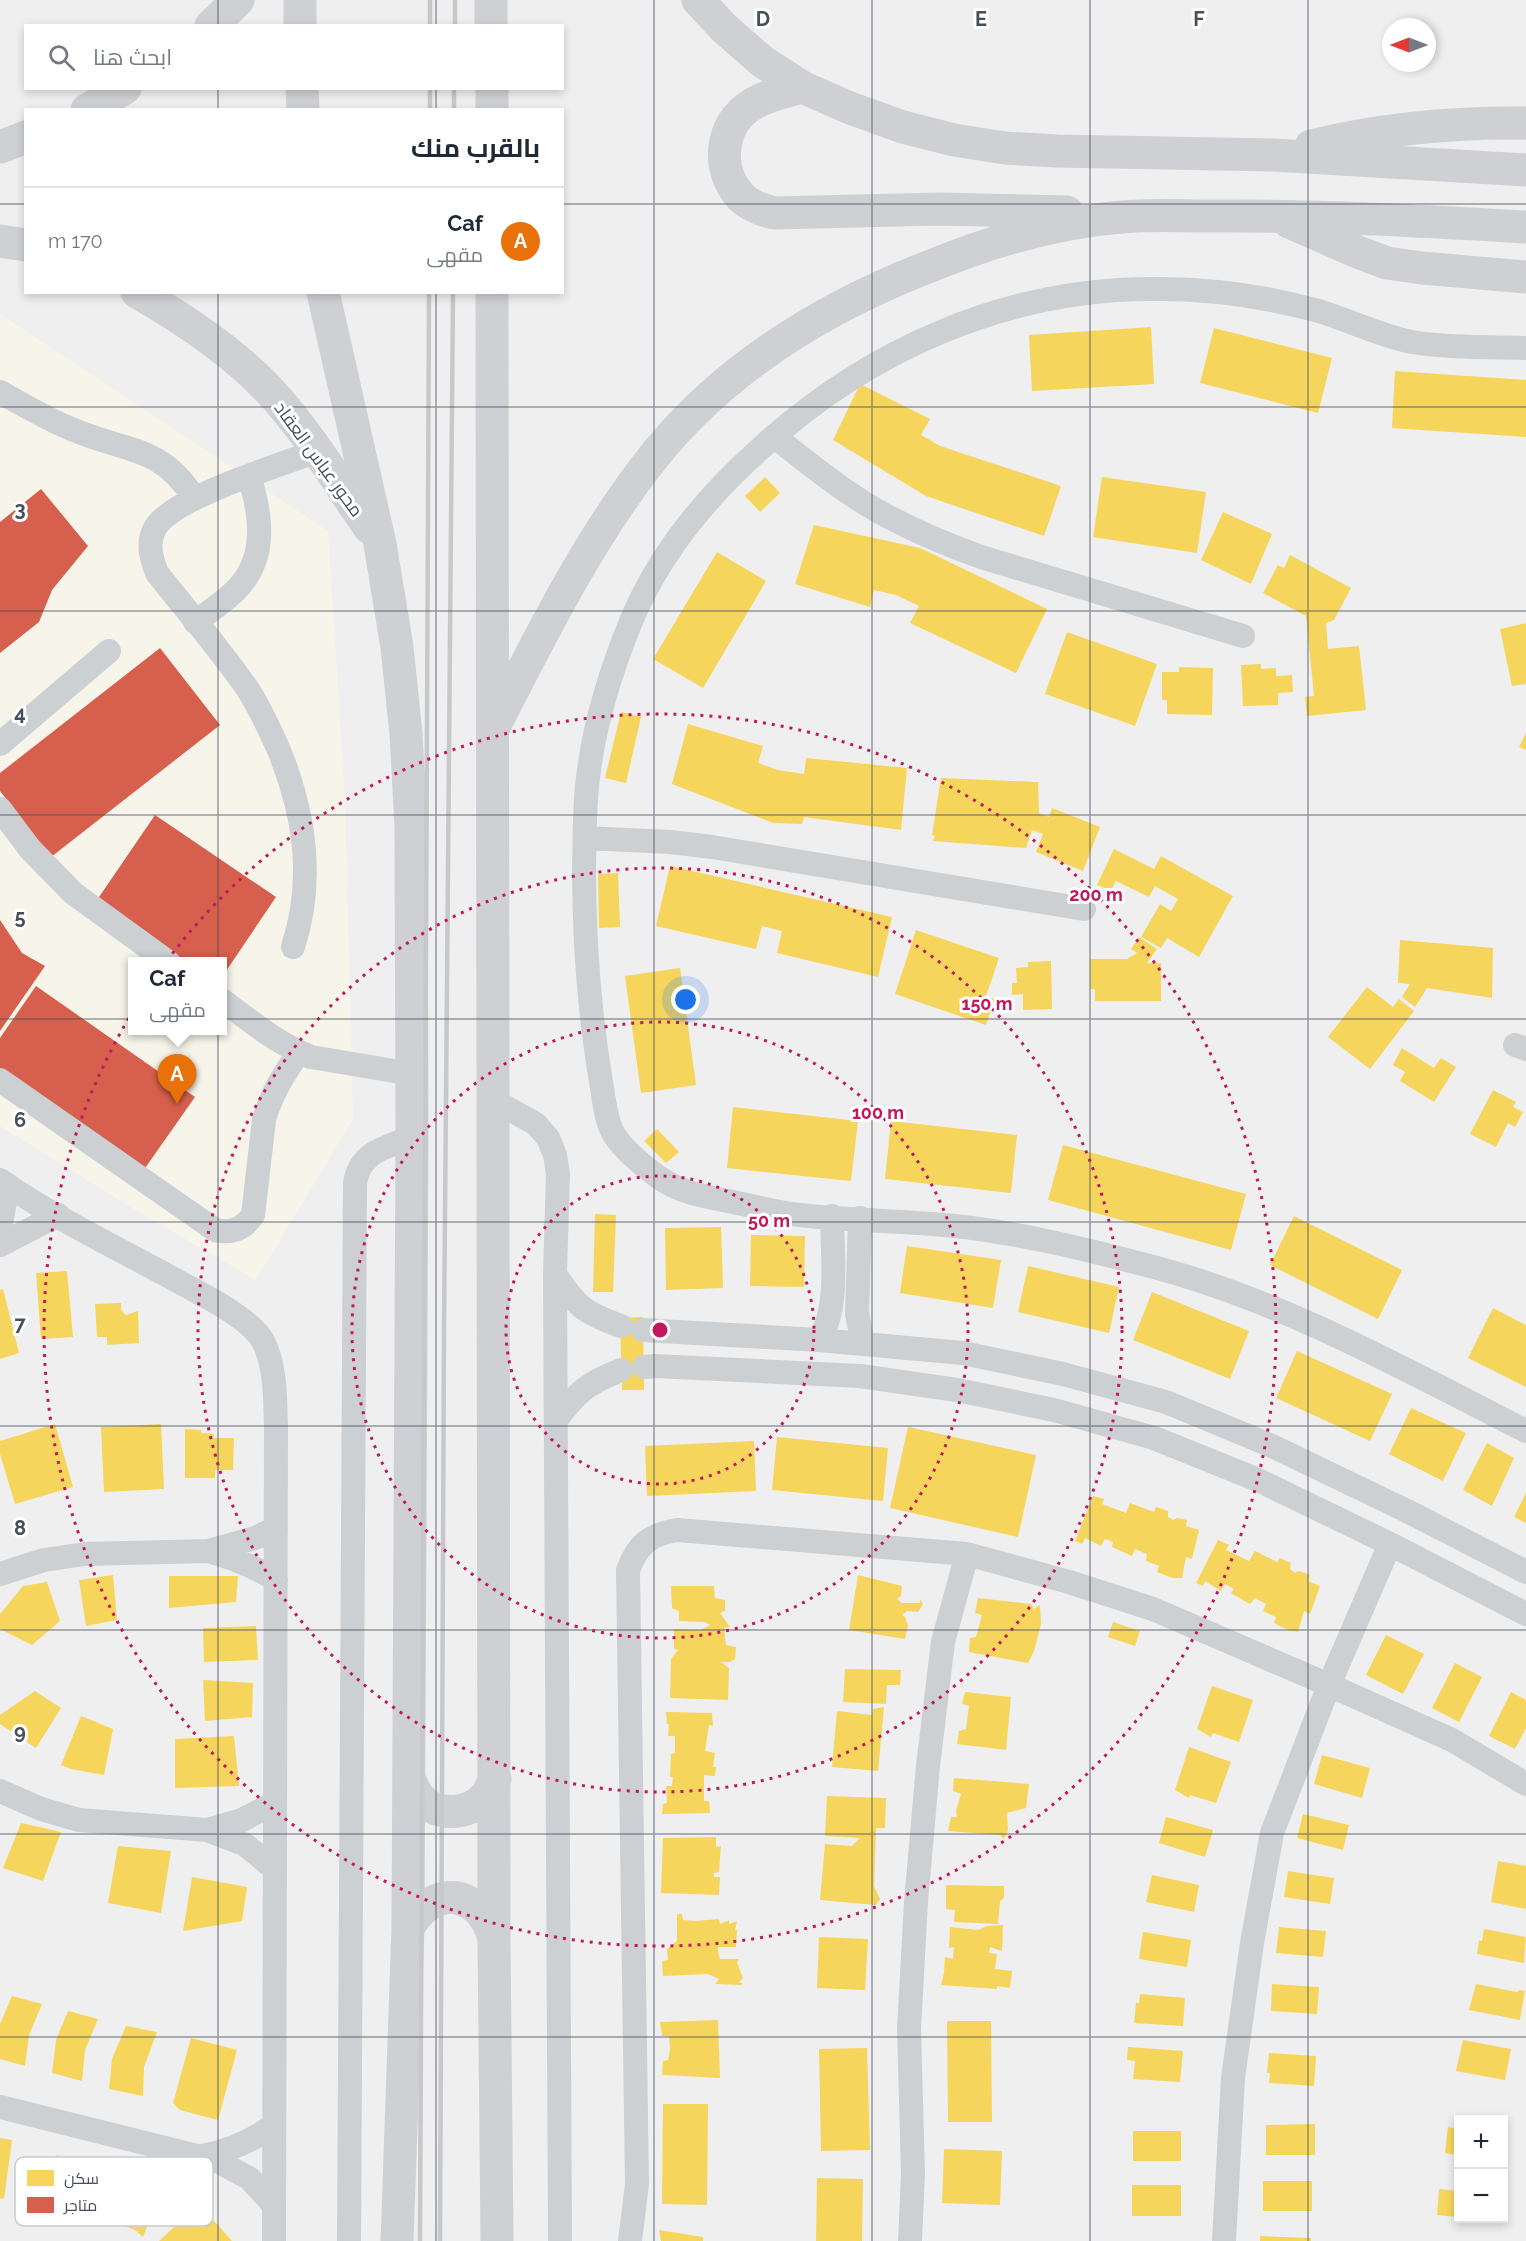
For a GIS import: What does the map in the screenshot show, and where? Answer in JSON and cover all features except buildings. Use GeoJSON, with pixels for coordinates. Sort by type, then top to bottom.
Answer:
{"type":"FeatureCollection","features":[{"type":"Feature","properties":{"kind":"main road"},"geometry":{"type":"LineString","coordinates":[[213,24],[238,0]]}},
{"type":"Feature","properties":{"kind":"main road"},"geometry":{"type":"LineString","coordinates":[[300,0],[300,24]]}},
{"type":"Feature","properties":{"kind":"main road"},"geometry":{"type":"LineString","coordinates":[[491,0],[491,24]]}},
{"type":"Feature","properties":{"kind":"main road"},"geometry":{"type":"LineString","coordinates":[[698,0],[724,28],[763,62],[802,87],[850,108],[903,127],[954,140],[995,147],[1057,151],[1273,155],[1526,170]]}},
{"type":"Feature","properties":{"kind":"main road"},"geometry":{"type":"LineString","coordinates":[[802,87],[753,104],[739,115],[729,130],[724,147],[725,166],[730,183],[741,197],[756,208],[774,213],[1002,210],[1125,216],[1274,215],[1526,227]]}},
{"type":"Feature","properties":{"kind":"main road"},"geometry":{"type":"LineString","coordinates":[[90,108],[122,90]]}},
{"type":"Feature","properties":{"kind":"main road"},"geometry":{"type":"LineString","coordinates":[[302,90],[303,108]]}},
{"type":"Feature","properties":{"kind":"main road"},"geometry":{"type":"LineString","coordinates":[[492,90],[492,108]]}},
{"type":"Feature","properties":{"kind":"main road"},"geometry":{"type":"LineString","coordinates":[[1273,155],[1365,135],[1412,129],[1526,123]]}},
{"type":"Feature","properties":{"kind":"main road"},"geometry":{"type":"LineString","coordinates":[[0,147],[24,138]]}},
{"type":"Feature","properties":{"kind":"main road"},"geometry":{"type":"LineString","coordinates":[[0,147],[24,147]]}},
{"type":"Feature","properties":{"kind":"main road"},"geometry":{"type":"LineString","coordinates":[[1274,215],[1387,263],[1526,277]]}},
{"type":"Feature","properties":{"kind":"main road"},"geometry":{"type":"LineString","coordinates":[[493,729],[558,602],[596,539],[644,469],[696,409],[756,358],[806,325],[858,296],[968,250],[1045,228],[1125,216]]}},
{"type":"Feature","properties":{"kind":"main road"},"geometry":{"type":"LineString","coordinates":[[0,241],[24,244]]}},
{"type":"Feature","properties":{"kind":"main road","name":"محور عباس العقاد"},"geometry":{"type":"LineString","coordinates":[[140,294],[232,356],[269,390],[317,451],[380,544]]}},
{"type":"Feature","properties":{"kind":"main road"},"geometry":{"type":"LineString","coordinates":[[323,294],[380,544],[397,647],[411,826],[410,1780],[408,1928],[397,2241]]}},
{"type":"Feature","properties":{"kind":"main road"},"geometry":{"type":"LineString","coordinates":[[492,294],[496,2241]]}},
{"type":"Feature","properties":{"kind":"main road"},"geometry":{"type":"LineString","coordinates":[[410,1780],[419,1797],[434,1808],[452,1812],[471,1808],[486,1796],[495,1779]]}},
{"type":"Feature","properties":{"kind":"main road"},"geometry":{"type":"LineString","coordinates":[[408,1928],[417,1913],[430,1902],[447,1897],[463,1899],[478,1908],[489,1922],[494,1938]]}},
{"type":"Feature","properties":{"kind":"street"},"geometry":{"type":"LineString","coordinates":[[1526,348],[1408,341],[1389,337],[1315,310],[1239,294],[1148,288],[1046,299],[996,312],[901,349],[856,374],[814,404],[731,474],[694,518],[661,565],[634,615],[609,682],[597,724],[587,780],[584,908],[587,979],[596,1049],[611,1130],[617,1139],[658,1177],[674,1187],[694,1194],[790,1214],[958,1227],[1034,1239],[1152,1266],[1246,1297],[1337,1335],[1526,1431]]}},
{"type":"Feature","properties":{"kind":"street"},"geometry":{"type":"LineString","coordinates":[[0,392],[70,429],[156,458],[175,473],[194,498]]}},
{"type":"Feature","properties":{"kind":"street"},"geometry":{"type":"LineString","coordinates":[[774,436],[857,499],[917,532],[981,557],[1243,636]]}},
{"type":"Feature","properties":{"kind":"street"},"geometry":{"type":"LineString","coordinates":[[293,947],[303,911],[307,872],[303,831],[286,768],[248,689],[195,622],[149,581],[150,542],[155,528],[165,516],[194,498],[317,451]]}},
{"type":"Feature","properties":{"kind":"street"},"geometry":{"type":"LineString","coordinates":[[195,622],[234,592],[253,566],[260,515],[249,477]]}},
{"type":"Feature","properties":{"kind":"street"},"geometry":{"type":"LineString","coordinates":[[0,744],[109,651]]}},
{"type":"Feature","properties":{"kind":"street"},"geometry":{"type":"LineString","coordinates":[[0,809],[30,849],[73,893],[161,957]]}},
{"type":"Feature","properties":{"kind":"street"},"geometry":{"type":"LineString","coordinates":[[585,838],[670,842],[712,847],[1084,909]]}},
{"type":"Feature","properties":{"kind":"street"},"geometry":{"type":"LineString","coordinates":[[227,1004],[276,1039],[299,1052],[318,1058],[412,1074]]}},
{"type":"Feature","properties":{"kind":"street"},"geometry":{"type":"LineString","coordinates":[[0,1080],[215,1230],[230,1232],[244,1226],[253,1215],[264,1120],[268,1105],[278,1084],[299,1052]]}},
{"type":"Feature","properties":{"kind":"street"},"geometry":{"type":"LineString","coordinates":[[494,1101],[536,1124],[548,1138],[555,1155],[558,1174],[555,1274],[560,2241]]}},
{"type":"Feature","properties":{"kind":"street"},"geometry":{"type":"LineString","coordinates":[[349,2241],[355,1183],[359,1166],[364,1159],[412,1137]]}},
{"type":"Feature","properties":{"kind":"street"},"geometry":{"type":"LineString","coordinates":[[0,1229],[4,1183],[219,1304],[249,1326],[262,1341],[271,1366],[275,1392],[276,1528],[274,2241]]}},
{"type":"Feature","properties":{"kind":"street"},"geometry":{"type":"LineString","coordinates":[[0,1245],[58,1215]]}},
{"type":"Feature","properties":{"kind":"street"},"geometry":{"type":"LineString","coordinates":[[819,1340],[828,1322],[832,1303],[832,1216]]}},
{"type":"Feature","properties":{"kind":"street"},"geometry":{"type":"LineString","coordinates":[[860,1218],[857,1314],[863,1343]]}},
{"type":"Feature","properties":{"kind":"street"},"geometry":{"type":"LineString","coordinates":[[555,1274],[571,1298],[594,1317],[632,1328],[863,1343],[963,1353],[1052,1371],[1166,1402],[1272,1446],[1526,1572]]}},
{"type":"Feature","properties":{"kind":"street"},"geometry":{"type":"LineString","coordinates":[[681,1332],[681,1367]]}},
{"type":"Feature","properties":{"kind":"street"},"geometry":{"type":"LineString","coordinates":[[556,1420],[573,1397],[596,1380],[632,1369],[681,1367],[860,1376],[957,1390],[1054,1410],[1172,1445],[1258,1480],[1526,1614]]}},
{"type":"Feature","properties":{"kind":"street"},"geometry":{"type":"LineString","coordinates":[[1172,1445],[1186,1410]]}},
{"type":"Feature","properties":{"kind":"street"},"geometry":{"type":"LineString","coordinates":[[0,1574],[44,1560],[85,1554],[208,1551],[255,1538],[276,1528]]}},
{"type":"Feature","properties":{"kind":"street"},"geometry":{"type":"LineString","coordinates":[[630,2241],[637,2184],[627,1587],[628,1570],[634,1554],[645,1542],[660,1533],[677,1530],[967,1554],[1069,1582],[1153,1609],[1329,1685],[1452,1740],[1526,1784]]}},
{"type":"Feature","properties":{"kind":"street"},"geometry":{"type":"LineString","coordinates":[[1224,2241],[1233,2078],[1252,1943],[1272,1833],[1329,1685],[1390,1544]]}},
{"type":"Feature","properties":{"kind":"street"},"geometry":{"type":"LineString","coordinates":[[208,1551],[240,1561],[276,1580]]}},
{"type":"Feature","properties":{"kind":"street"},"geometry":{"type":"LineString","coordinates":[[910,2241],[913,2174],[909,2029],[916,1902],[928,1766],[943,1642],[967,1554]]}},
{"type":"Feature","properties":{"kind":"street"},"geometry":{"type":"LineString","coordinates":[[0,1791],[41,1809],[79,1820],[207,1830],[244,1845],[275,1869]]}},
{"type":"Feature","properties":{"kind":"street"},"geometry":{"type":"LineString","coordinates":[[207,1830],[242,1820],[275,1803]]}},
{"type":"Feature","properties":{"kind":"street"},"geometry":{"type":"LineString","coordinates":[[0,2107],[203,2157]]}},
{"type":"Feature","properties":{"kind":"street"},"geometry":{"type":"LineString","coordinates":[[199,2156],[231,2149],[261,2134],[274,2124]]}},
{"type":"Feature","properties":{"kind":"street"},"geometry":{"type":"LineString","coordinates":[[213,2160],[242,2173],[274,2205]]}},
{"type":"Feature","properties":{"kind":"shaded area"},"geometry":{"type":"Polygon","coordinates":[[[0,314],[328,531],[345,799],[353,1119],[256,1280],[134,1209],[0,1126],[0,314]]]}},
{"type":"Feature","properties":{"kind":"railway"},"geometry":{"type":"LineString","coordinates":[[430,0],[430,24]]}},
{"type":"Feature","properties":{"kind":"railway"},"geometry":{"type":"LineString","coordinates":[[455,0],[455,24]]}},
{"type":"Feature","properties":{"kind":"railway"},"geometry":{"type":"LineString","coordinates":[[430,90],[430,108]]}},
{"type":"Feature","properties":{"kind":"railway"},"geometry":{"type":"LineString","coordinates":[[454,90],[454,108]]}},
{"type":"Feature","properties":{"kind":"railway"},"geometry":{"type":"LineString","coordinates":[[420,2241],[429,294]]}},
{"type":"Feature","properties":{"kind":"railway"},"geometry":{"type":"LineString","coordinates":[[440,2241],[444,1330],[453,294]]}},
{"type":"Feature","properties":{"kind":"place","name":"Caf"},"geometry":{"type":"Point","coordinates":[177,1104]}}]}
